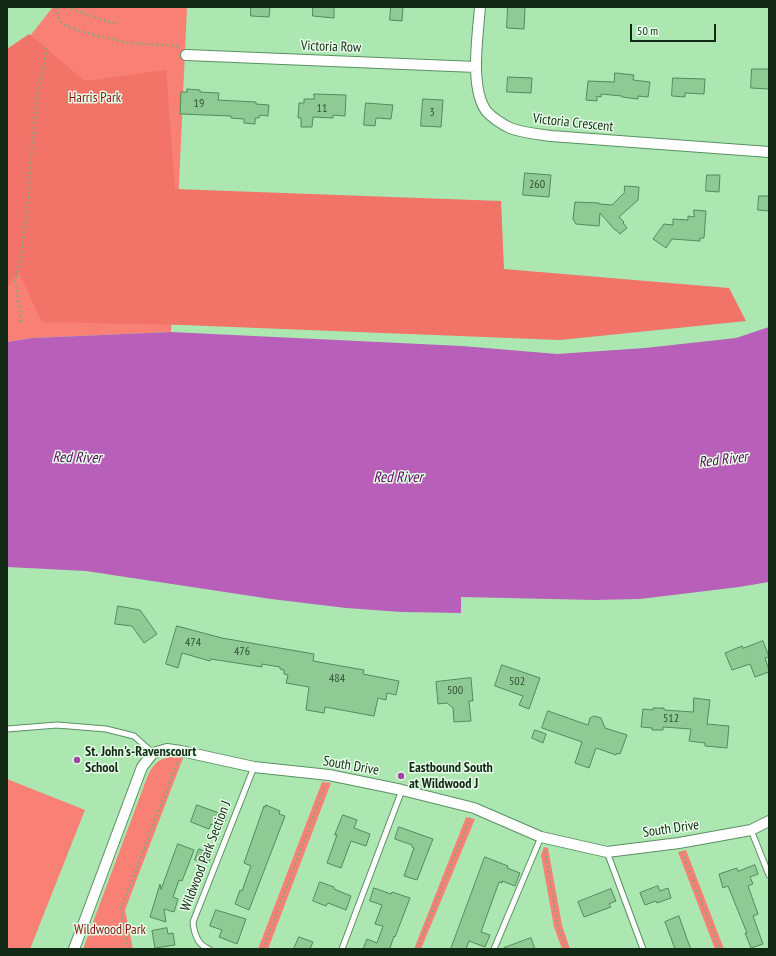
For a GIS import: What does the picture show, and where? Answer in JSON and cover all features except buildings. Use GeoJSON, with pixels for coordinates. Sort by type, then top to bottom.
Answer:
{"type":"FeatureCollection","features":[{"type":"Feature","properties":{"kind":"street","name":"Victoria Crescent"},"geometry":{"type":"LineString","coordinates":[[480,7],[476,67],[478,89],[487,112],[497,121],[510,128],[551,136],[769,152]]}},
{"type":"Feature","properties":{"kind":"street","name":"Victoria Row"},"geometry":{"type":"LineString","coordinates":[[186,55],[476,67]]}},
{"type":"Feature","properties":{"kind":"street","name":"South Drive"},"geometry":{"type":"LineString","coordinates":[[153,752],[167,749],[182,751],[254,767],[329,775],[402,790],[474,808],[541,837],[606,852],[679,843],[752,830],[769,821]]}},
{"type":"Feature","properties":{"kind":"street"},"geometry":{"type":"LineString","coordinates":[[74,949],[142,767],[153,752]]}},
{"type":"Feature","properties":{"kind":"lane"},"geometry":{"type":"LineString","coordinates":[[7,729],[57,725],[106,729],[134,736],[153,752]]}},
{"type":"Feature","properties":{"kind":"lane","name":"Wildwood Park Section J"},"geometry":{"type":"LineString","coordinates":[[209,949],[203,947],[194,934],[193,922],[254,767]]}},
{"type":"Feature","properties":{"kind":"lane"},"geometry":{"type":"LineString","coordinates":[[342,949],[402,790]]}},
{"type":"Feature","properties":{"kind":"lane"},"geometry":{"type":"LineString","coordinates":[[752,830],[769,875]]}},
{"type":"Feature","properties":{"kind":"lane"},"geometry":{"type":"LineString","coordinates":[[494,949],[541,837]]}},
{"type":"Feature","properties":{"kind":"lane"},"geometry":{"type":"LineString","coordinates":[[606,852],[643,949]]}},
{"type":"Feature","properties":{"kind":"path"},"geometry":{"type":"LineString","coordinates":[[57,7],[59,20],[66,26],[128,43],[179,46],[186,55]]}},
{"type":"Feature","properties":{"kind":"path"},"geometry":{"type":"LineString","coordinates":[[66,7],[112,23],[116,22]]}},
{"type":"Feature","properties":{"kind":"path"},"geometry":{"type":"LineString","coordinates":[[20,322],[20,312],[15,282],[22,251],[33,133],[39,87],[48,45]]}},
{"type":"Feature","properties":{"kind":"path"},"geometry":{"type":"LineString","coordinates":[[128,949],[122,909],[182,751]]}},
{"type":"Feature","properties":{"kind":"path"},"geometry":{"type":"LineString","coordinates":[[263,949],[329,775]]}},
{"type":"Feature","properties":{"kind":"path"},"geometry":{"type":"LineString","coordinates":[[418,949],[474,808]]}},
{"type":"Feature","properties":{"kind":"path"},"geometry":{"type":"LineString","coordinates":[[541,837],[558,926],[566,949]]}},
{"type":"Feature","properties":{"kind":"path"},"geometry":{"type":"LineString","coordinates":[[679,843],[720,949]]}},
{"type":"Feature","properties":{"kind":"green space","name":"Harris Park"},"geometry":{"type":"Polygon","coordinates":[[[53,7],[187,7],[171,332],[32,338],[7,342],[7,65],[53,7]]]}},
{"type":"Feature","properties":{"kind":"green space"},"geometry":{"type":"Polygon","coordinates":[[[29,34],[85,81],[166,70],[175,189],[501,201],[504,269],[729,288],[746,321],[560,340],[182,325],[42,322],[19,273],[7,287],[7,49],[29,34]]]}},
{"type":"Feature","properties":{"kind":"green space","name":"Wildwood Park"},"geometry":{"type":"Polygon","coordinates":[[[169,757],[183,758],[125,910],[133,949],[83,949],[148,775],[156,763],[169,757]]]}},
{"type":"Feature","properties":{"kind":"green space"},"geometry":{"type":"Polygon","coordinates":[[[7,779],[85,810],[30,949],[7,949],[7,779]]]}},
{"type":"Feature","properties":{"kind":"green space"},"geometry":{"type":"Polygon","coordinates":[[[322,782],[331,783],[268,949],[258,949],[322,782]]]}},
{"type":"Feature","properties":{"kind":"green space"},"geometry":{"type":"Polygon","coordinates":[[[466,817],[475,819],[421,949],[414,949],[466,817]]]}},
{"type":"Feature","properties":{"kind":"green space"},"geometry":{"type":"Polygon","coordinates":[[[544,847],[548,848],[562,925],[570,949],[562,949],[554,927],[541,855],[544,847]]]}},
{"type":"Feature","properties":{"kind":"green space"},"geometry":{"type":"Polygon","coordinates":[[[686,850],[724,949],[715,949],[678,852],[686,850]]]}},
{"type":"Feature","properties":{"kind":"water","name":"Red River"},"geometry":{"type":"Polygon","coordinates":[[[769,327],[769,582],[640,599],[595,600],[461,597],[461,613],[401,612],[346,608],[271,599],[86,571],[7,567],[7,342],[32,338],[171,332],[462,346],[557,354],[645,348],[736,338],[769,327]]]}},
{"type":"Feature","properties":{"kind":"place","name":"St. John's-Ravenscourt School"},"geometry":{"type":"Point","coordinates":[77,760]}},
{"type":"Feature","properties":{"kind":"place","name":"Eastbound South at Wildwood J"},"geometry":{"type":"Point","coordinates":[401,776]}}]}
